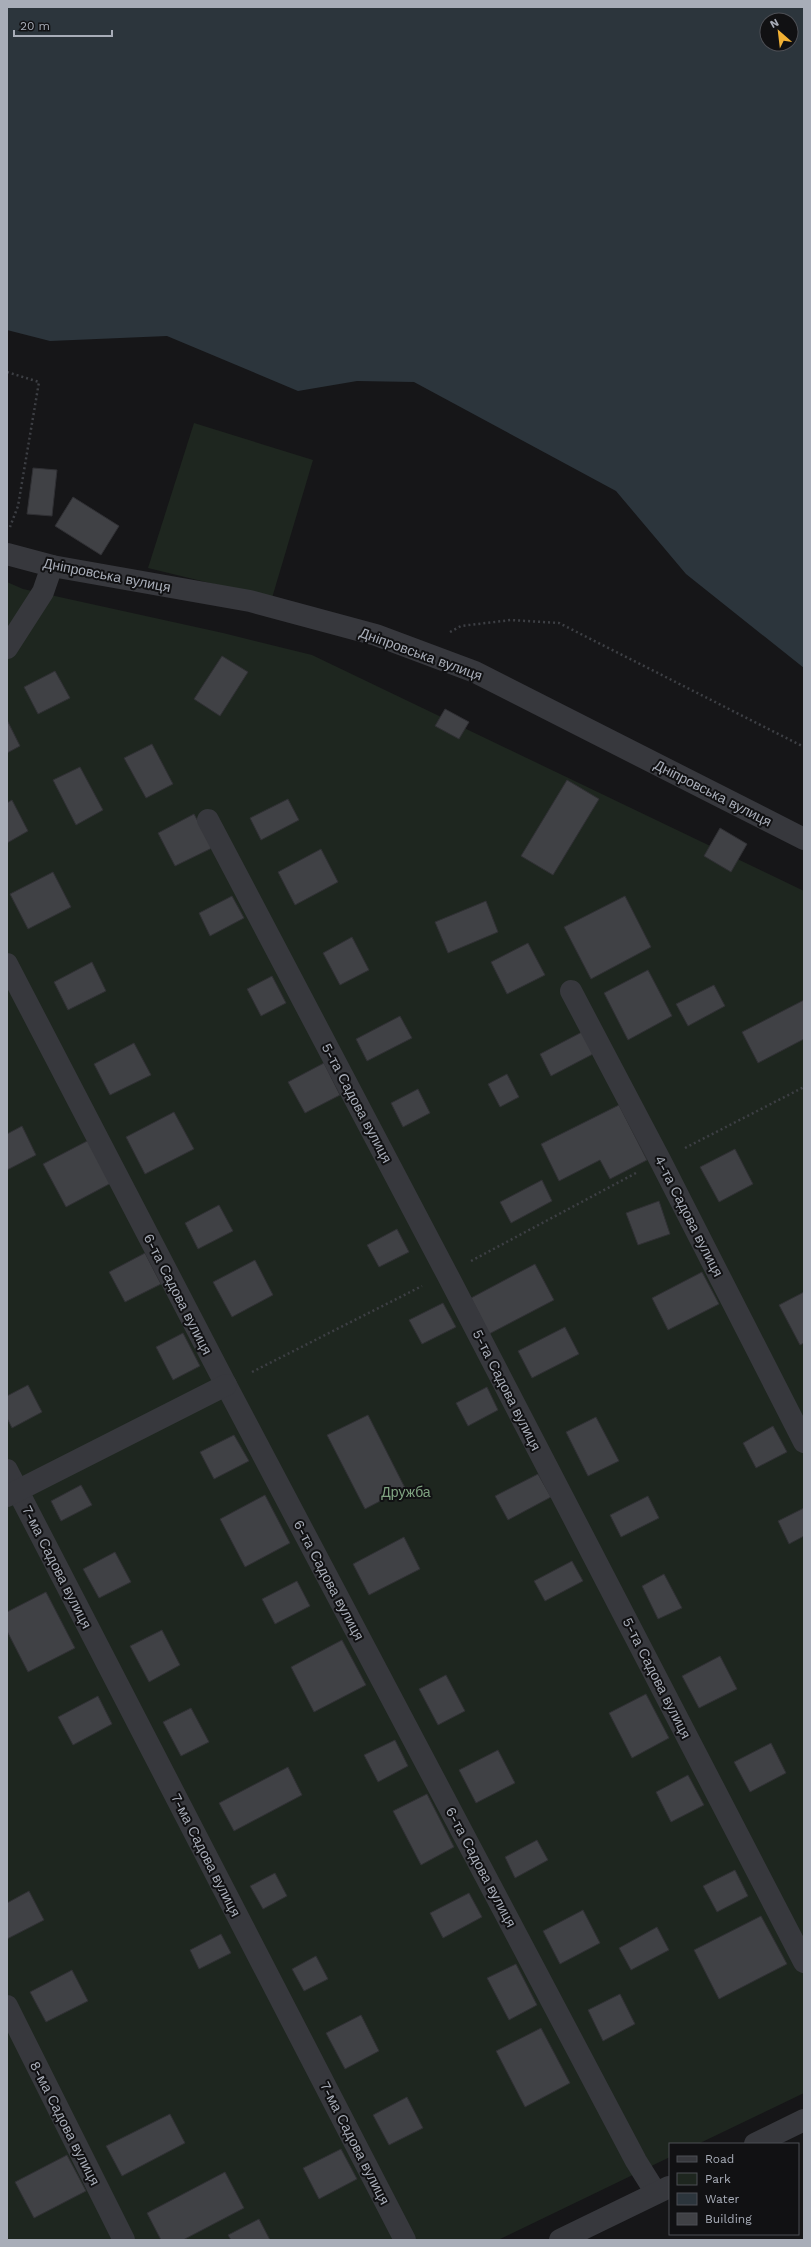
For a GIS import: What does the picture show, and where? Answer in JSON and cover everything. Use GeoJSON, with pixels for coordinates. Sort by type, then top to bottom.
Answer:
{"type":"FeatureCollection","features":[{"type":"Feature","properties":{"kind":"street","name":"Дніпровська вулиця"},"geometry":{"type":"LineString","coordinates":[[7,554],[52,566],[250,601],[376,635],[475,672],[804,839]]}},
{"type":"Feature","properties":{"kind":"street"},"geometry":{"type":"LineString","coordinates":[[7,648],[43,592],[52,566]]}},
{"type":"Feature","properties":{"kind":"street","name":"5-та Садова вулиця"},"geometry":{"type":"LineString","coordinates":[[208,820],[447,1274],[804,1962]]}},
{"type":"Feature","properties":{"kind":"street","name":"6-та Садова вулиця"},"geometry":{"type":"LineString","coordinates":[[7,964],[226,1385],[636,2161],[663,2190]]}},
{"type":"Feature","properties":{"kind":"street","name":"4-та Садова вулиця"},"geometry":{"type":"LineString","coordinates":[[571,991],[660,1160],[804,1442]]}},
{"type":"Feature","properties":{"kind":"street"},"geometry":{"type":"LineString","coordinates":[[12,1493],[226,1385]]}},
{"type":"Feature","properties":{"kind":"street","name":"7-ма Садова вулиця"},"geometry":{"type":"LineString","coordinates":[[7,1470],[12,1493],[405,2240]]}},
{"type":"Feature","properties":{"kind":"street","name":"8-ма Садова вулиця"},"geometry":{"type":"LineString","coordinates":[[7,2006],[124,2240]]}},
{"type":"Feature","properties":{"kind":"street"},"geometry":{"type":"LineString","coordinates":[[757,2143],[804,2120]]}},
{"type":"Feature","properties":{"kind":"street"},"geometry":{"type":"LineString","coordinates":[[560,2240],[663,2190]]}},
{"type":"Feature","properties":{"kind":"path"},"geometry":{"type":"LineString","coordinates":[[7,372],[39,382],[18,506],[10,528]]}},
{"type":"Feature","properties":{"kind":"path"},"geometry":{"type":"LineString","coordinates":[[414,649],[461,626],[511,620],[559,623],[804,747]]}},
{"type":"Feature","properties":{"kind":"path"},"geometry":{"type":"LineString","coordinates":[[226,1385],[447,1274],[660,1160],[804,1087]]}},
{"type":"Feature","properties":{"kind":"green space"},"geometry":{"type":"Polygon","coordinates":[[[194,423],[313,460],[272,598],[148,568],[194,423]]]}},
{"type":"Feature","properties":{"kind":"green space","name":"Дружба"},"geometry":{"type":"Polygon","coordinates":[[[7,582],[23,589],[223,633],[312,655],[804,891],[804,2093],[700,2143],[669,2143],[669,2157],[498,2240],[7,2240],[7,582]]]}},
{"type":"Feature","properties":{"kind":"water"},"geometry":{"type":"Polygon","coordinates":[[[7,7],[804,7],[804,668],[686,574],[616,491],[414,382],[357,381],[298,391],[167,336],[50,341],[7,330],[7,7]]]}},
{"type":"Feature","properties":{"kind":"building"},"geometry":{"type":"Polygon","coordinates":[[[33,468],[57,470],[52,516],[27,514],[33,468]]]}},
{"type":"Feature","properties":{"kind":"building"},"geometry":{"type":"Polygon","coordinates":[[[73,497],[119,526],[101,555],[55,526],[73,497]]]}},
{"type":"Feature","properties":{"kind":"building"},"geometry":{"type":"Polygon","coordinates":[[[222,656],[248,672],[220,716],[194,699],[222,656]]]}},
{"type":"Feature","properties":{"kind":"building"},"geometry":{"type":"Polygon","coordinates":[[[55,671],[70,698],[38,714],[24,687],[55,671]]]}},
{"type":"Feature","properties":{"kind":"building"},"geometry":{"type":"Polygon","coordinates":[[[445,709],[469,722],[459,739],[435,726],[445,709]]]}},
{"type":"Feature","properties":{"kind":"building"},"geometry":{"type":"Polygon","coordinates":[[[7,720],[20,746],[7,753],[7,720]]]}},
{"type":"Feature","properties":{"kind":"building"},"geometry":{"type":"Polygon","coordinates":[[[152,744],[173,784],[146,798],[124,758],[152,744]]]}},
{"type":"Feature","properties":{"kind":"building"},"geometry":{"type":"Polygon","coordinates":[[[80,767],[103,810],[76,825],[53,780],[80,767]]]}},
{"type":"Feature","properties":{"kind":"building"},"geometry":{"type":"Polygon","coordinates":[[[567,780],[599,799],[553,875],[521,856],[567,780]]]}},
{"type":"Feature","properties":{"kind":"building"},"geometry":{"type":"Polygon","coordinates":[[[288,799],[299,820],[261,840],[250,818],[288,799]]]}},
{"type":"Feature","properties":{"kind":"building"},"geometry":{"type":"Polygon","coordinates":[[[12,800],[28,831],[7,843],[7,803],[12,800]]]}},
{"type":"Feature","properties":{"kind":"building"},"geometry":{"type":"Polygon","coordinates":[[[194,814],[212,848],[175,866],[158,833],[194,814]]]}},
{"type":"Feature","properties":{"kind":"building"},"geometry":{"type":"Polygon","coordinates":[[[720,828],[747,844],[731,872],[704,856],[720,828]]]}},
{"type":"Feature","properties":{"kind":"building"},"geometry":{"type":"Polygon","coordinates":[[[321,849],[338,882],[295,905],[278,872],[321,849]]]}},
{"type":"Feature","properties":{"kind":"building"},"geometry":{"type":"Polygon","coordinates":[[[53,872],[71,907],[28,929],[10,894],[53,872]]]}},
{"type":"Feature","properties":{"kind":"building"},"geometry":{"type":"Polygon","coordinates":[[[232,896],[244,918],[210,936],[199,913],[232,896]]]}},
{"type":"Feature","properties":{"kind":"building"},"geometry":{"type":"Polygon","coordinates":[[[625,896],[651,947],[591,979],[564,927],[625,896]]]}},
{"type":"Feature","properties":{"kind":"building"},"geometry":{"type":"Polygon","coordinates":[[[486,901],[498,932],[448,953],[435,922],[486,901]]]}},
{"type":"Feature","properties":{"kind":"building"},"geometry":{"type":"Polygon","coordinates":[[[352,937],[369,970],[340,985],[323,953],[352,937]]]}},
{"type":"Feature","properties":{"kind":"building"},"geometry":{"type":"Polygon","coordinates":[[[528,943],[545,975],[507,994],[491,962],[528,943]]]}},
{"type":"Feature","properties":{"kind":"building"},"geometry":{"type":"Polygon","coordinates":[[[92,962],[106,991],[68,1010],[54,982],[92,962]]]}},
{"type":"Feature","properties":{"kind":"building"},"geometry":{"type":"Polygon","coordinates":[[[648,970],[672,1016],[628,1040],[604,993],[648,970]]]}},
{"type":"Feature","properties":{"kind":"building"},"geometry":{"type":"Polygon","coordinates":[[[272,976],[286,1003],[261,1016],[247,989],[272,976]]]}},
{"type":"Feature","properties":{"kind":"building"},"geometry":{"type":"Polygon","coordinates":[[[714,985],[725,1006],[688,1026],[676,1004],[714,985]]]}},
{"type":"Feature","properties":{"kind":"building"},"geometry":{"type":"Polygon","coordinates":[[[804,1000],[804,1039],[758,1063],[742,1032],[804,1000]]]}},
{"type":"Feature","properties":{"kind":"building"},"geometry":{"type":"Polygon","coordinates":[[[400,1016],[412,1038],[367,1061],[356,1039],[400,1016]]]}},
{"type":"Feature","properties":{"kind":"building"},"geometry":{"type":"Polygon","coordinates":[[[582,1032],[593,1054],[551,1076],[540,1054],[582,1032]]]}},
{"type":"Feature","properties":{"kind":"building"},"geometry":{"type":"Polygon","coordinates":[[[134,1043],[151,1075],[110,1095],[94,1064],[134,1043]]]}},
{"type":"Feature","properties":{"kind":"building"},"geometry":{"type":"Polygon","coordinates":[[[324,1063],[340,1095],[305,1113],[288,1082],[324,1063]]]}},
{"type":"Feature","properties":{"kind":"building"},"geometry":{"type":"Polygon","coordinates":[[[507,1074],[519,1097],[500,1107],[488,1084],[507,1074]]]}},
{"type":"Feature","properties":{"kind":"building"},"geometry":{"type":"Polygon","coordinates":[[[418,1089],[430,1113],[403,1127],[391,1103],[418,1089]]]}},
{"type":"Feature","properties":{"kind":"building"},"geometry":{"type":"Polygon","coordinates":[[[619,1105],[647,1160],[610,1179],[600,1160],[559,1181],[541,1144],[619,1105]]]}},
{"type":"Feature","properties":{"kind":"building"},"geometry":{"type":"Polygon","coordinates":[[[174,1112],[194,1149],[145,1174],[126,1137],[174,1112]]]}},
{"type":"Feature","properties":{"kind":"building"},"geometry":{"type":"Polygon","coordinates":[[[22,1126],[36,1155],[7,1170],[7,1134],[22,1126]]]}},
{"type":"Feature","properties":{"kind":"building"},"geometry":{"type":"Polygon","coordinates":[[[91,1139],[113,1182],[66,1207],[43,1164],[91,1139]]]}},
{"type":"Feature","properties":{"kind":"building"},"geometry":{"type":"Polygon","coordinates":[[[735,1149],[753,1184],[719,1202],[700,1167],[735,1149]]]}},
{"type":"Feature","properties":{"kind":"building"},"geometry":{"type":"Polygon","coordinates":[[[542,1180],[552,1201],[511,1223],[500,1202],[542,1180]]]}},
{"type":"Feature","properties":{"kind":"building"},"geometry":{"type":"Polygon","coordinates":[[[659,1201],[670,1234],[638,1245],[626,1213],[659,1201]]]}},
{"type":"Feature","properties":{"kind":"building"},"geometry":{"type":"Polygon","coordinates":[[[219,1205],[233,1231],[198,1249],[185,1223],[219,1205]]]}},
{"type":"Feature","properties":{"kind":"building"},"geometry":{"type":"Polygon","coordinates":[[[397,1229],[409,1252],[379,1267],[367,1245],[397,1229]]]}},
{"type":"Feature","properties":{"kind":"building"},"geometry":{"type":"Polygon","coordinates":[[[145,1253],[161,1284],[125,1302],[109,1272],[145,1253]]]}},
{"type":"Feature","properties":{"kind":"building"},"geometry":{"type":"Polygon","coordinates":[[[255,1260],[273,1295],[232,1317],[213,1282],[255,1260]]]}},
{"type":"Feature","properties":{"kind":"building"},"geometry":{"type":"Polygon","coordinates":[[[535,1264],[554,1300],[489,1334],[471,1298],[535,1264]]]}},
{"type":"Feature","properties":{"kind":"building"},"geometry":{"type":"Polygon","coordinates":[[[702,1272],[719,1304],[668,1330],[652,1298],[702,1272]]]}},
{"type":"Feature","properties":{"kind":"building"},"geometry":{"type":"Polygon","coordinates":[[[804,1292],[804,1343],[800,1345],[779,1305],[804,1292]]]}},
{"type":"Feature","properties":{"kind":"building"},"geometry":{"type":"Polygon","coordinates":[[[443,1303],[456,1327],[422,1344],[409,1320],[443,1303]]]}},
{"type":"Feature","properties":{"kind":"building"},"geometry":{"type":"Polygon","coordinates":[[[565,1327],[579,1354],[532,1378],[518,1351],[565,1327]]]}},
{"type":"Feature","properties":{"kind":"building"},"geometry":{"type":"Polygon","coordinates":[[[183,1333],[200,1366],[173,1380],[156,1347],[183,1333]]]}},
{"type":"Feature","properties":{"kind":"building"},"geometry":{"type":"Polygon","coordinates":[[[28,1385],[42,1412],[12,1428],[7,1418],[7,1396],[28,1385]]]}},
{"type":"Feature","properties":{"kind":"building"},"geometry":{"type":"Polygon","coordinates":[[[487,1387],[498,1410],[468,1426],[456,1403],[487,1387]]]}},
{"type":"Feature","properties":{"kind":"building"},"geometry":{"type":"Polygon","coordinates":[[[368,1415],[405,1488],[365,1509],[327,1435],[368,1415]]]}},
{"type":"Feature","properties":{"kind":"building"},"geometry":{"type":"Polygon","coordinates":[[[596,1417],[619,1461],[588,1476],[566,1432],[596,1417]]]}},
{"type":"Feature","properties":{"kind":"building"},"geometry":{"type":"Polygon","coordinates":[[[773,1426],[787,1452],[756,1468],[743,1443],[773,1426]]]}},
{"type":"Feature","properties":{"kind":"building"},"geometry":{"type":"Polygon","coordinates":[[[234,1435],[249,1461],[214,1479],[200,1452],[234,1435]]]}},
{"type":"Feature","properties":{"kind":"building"},"geometry":{"type":"Polygon","coordinates":[[[538,1474],[551,1497],[508,1520],[495,1496],[538,1474]]]}},
{"type":"Feature","properties":{"kind":"building"},"geometry":{"type":"Polygon","coordinates":[[[81,1485],[92,1505],[61,1521],[51,1501],[81,1485]]]}},
{"type":"Feature","properties":{"kind":"building"},"geometry":{"type":"Polygon","coordinates":[[[265,1495],[290,1543],[245,1567],[220,1519],[265,1495]]]}},
{"type":"Feature","properties":{"kind":"building"},"geometry":{"type":"Polygon","coordinates":[[[648,1496],[659,1518],[621,1537],[610,1515],[648,1496]]]}},
{"type":"Feature","properties":{"kind":"building"},"geometry":{"type":"Polygon","coordinates":[[[804,1508],[804,1536],[789,1544],[778,1521],[804,1508]]]}},
{"type":"Feature","properties":{"kind":"building"},"geometry":{"type":"Polygon","coordinates":[[[404,1537],[420,1569],[369,1595],[353,1564],[404,1537]]]}},
{"type":"Feature","properties":{"kind":"building"},"geometry":{"type":"Polygon","coordinates":[[[115,1552],[131,1582],[99,1598],[83,1569],[115,1552]]]}},
{"type":"Feature","properties":{"kind":"building"},"geometry":{"type":"Polygon","coordinates":[[[572,1561],[583,1581],[545,1601],[534,1581],[572,1561]]]}},
{"type":"Feature","properties":{"kind":"building"},"geometry":{"type":"Polygon","coordinates":[[[664,1574],[682,1608],[658,1619],[642,1586],[664,1574]]]}},
{"type":"Feature","properties":{"kind":"building"},"geometry":{"type":"Polygon","coordinates":[[[297,1581],[310,1606],[275,1624],[262,1599],[297,1581]]]}},
{"type":"Feature","properties":{"kind":"building"},"geometry":{"type":"Polygon","coordinates":[[[46,1592],[75,1648],[28,1672],[7,1631],[7,1612],[46,1592]]]}},
{"type":"Feature","properties":{"kind":"building"},"geometry":{"type":"Polygon","coordinates":[[[162,1630],[180,1665],[149,1682],[130,1646],[162,1630]]]}},
{"type":"Feature","properties":{"kind":"building"},"geometry":{"type":"Polygon","coordinates":[[[342,1640],[366,1685],[314,1712],[291,1667],[342,1640]]]}},
{"type":"Feature","properties":{"kind":"building"},"geometry":{"type":"Polygon","coordinates":[[[720,1656],[737,1689],[699,1708],[682,1676],[720,1656]]]}},
{"type":"Feature","properties":{"kind":"building"},"geometry":{"type":"Polygon","coordinates":[[[446,1675],[465,1711],[438,1725],[419,1689],[446,1675]]]}},
{"type":"Feature","properties":{"kind":"building"},"geometry":{"type":"Polygon","coordinates":[[[646,1694],[669,1738],[632,1758],[609,1713],[646,1694]]]}},
{"type":"Feature","properties":{"kind":"building"},"geometry":{"type":"Polygon","coordinates":[[[98,1696],[112,1724],[73,1745],[58,1717],[98,1696]]]}},
{"type":"Feature","properties":{"kind":"building"},"geometry":{"type":"Polygon","coordinates":[[[191,1708],[209,1742],[181,1756],[163,1722],[191,1708]]]}},
{"type":"Feature","properties":{"kind":"building"},"geometry":{"type":"Polygon","coordinates":[[[395,1740],[408,1766],[378,1782],[364,1755],[395,1740]]]}},
{"type":"Feature","properties":{"kind":"building"},"geometry":{"type":"Polygon","coordinates":[[[771,1743],[786,1773],[750,1792],[734,1762],[771,1743]]]}},
{"type":"Feature","properties":{"kind":"building"},"geometry":{"type":"Polygon","coordinates":[[[498,1750],[515,1783],[476,1803],[459,1770],[498,1750]]]}},
{"type":"Feature","properties":{"kind":"building"},"geometry":{"type":"Polygon","coordinates":[[[288,1767],[302,1795],[234,1831],[219,1803],[288,1767]]]}},
{"type":"Feature","properties":{"kind":"building"},"geometry":{"type":"Polygon","coordinates":[[[688,1775],[704,1805],[671,1822],[656,1792],[688,1775]]]}},
{"type":"Feature","properties":{"kind":"building"},"geometry":{"type":"Polygon","coordinates":[[[427,1794],[454,1847],[421,1865],[393,1811],[427,1794]]]}},
{"type":"Feature","properties":{"kind":"building"},"geometry":{"type":"Polygon","coordinates":[[[537,1840],[548,1860],[515,1878],[505,1857],[537,1840]]]}},
{"type":"Feature","properties":{"kind":"building"},"geometry":{"type":"Polygon","coordinates":[[[735,1870],[748,1896],[717,1912],[703,1886],[735,1870]]]}},
{"type":"Feature","properties":{"kind":"building"},"geometry":{"type":"Polygon","coordinates":[[[275,1873],[287,1896],[263,1909],[250,1886],[275,1873]]]}},
{"type":"Feature","properties":{"kind":"building"},"geometry":{"type":"Polygon","coordinates":[[[29,1891],[44,1920],[7,1939],[7,1903],[29,1891]]]}},
{"type":"Feature","properties":{"kind":"building"},"geometry":{"type":"Polygon","coordinates":[[[469,1893],[482,1917],[443,1938],[430,1913],[469,1893]]]}},
{"type":"Feature","properties":{"kind":"building"},"geometry":{"type":"Polygon","coordinates":[[[583,1910],[600,1943],[560,1964],[543,1931],[583,1910]]]}},
{"type":"Feature","properties":{"kind":"building"},"geometry":{"type":"Polygon","coordinates":[[[761,1916],[787,1964],[719,1999],[694,1950],[761,1916]]]}},
{"type":"Feature","properties":{"kind":"building"},"geometry":{"type":"Polygon","coordinates":[[[657,1927],[669,1950],[631,1970],[619,1948],[657,1927]]]}},
{"type":"Feature","properties":{"kind":"building"},"geometry":{"type":"Polygon","coordinates":[[[221,1934],[231,1953],[199,1969],[190,1950],[221,1934]]]}},
{"type":"Feature","properties":{"kind":"building"},"geometry":{"type":"Polygon","coordinates":[[[316,1956],[328,1979],[304,1991],[292,1969],[316,1956]]]}},
{"type":"Feature","properties":{"kind":"building"},"geometry":{"type":"Polygon","coordinates":[[[516,1964],[537,2005],[509,2020],[487,1978],[516,1964]]]}},
{"type":"Feature","properties":{"kind":"building"},"geometry":{"type":"Polygon","coordinates":[[[72,1970],[88,2001],[46,2022],[30,1992],[72,1970]]]}},
{"type":"Feature","properties":{"kind":"building"},"geometry":{"type":"Polygon","coordinates":[[[620,1994],[635,2024],[603,2041],[588,2010],[620,1994]]]}},
{"type":"Feature","properties":{"kind":"building"},"geometry":{"type":"Polygon","coordinates":[[[361,2015],[379,2051],[345,2069],[326,2033],[361,2015]]]}},
{"type":"Feature","properties":{"kind":"building"},"geometry":{"type":"Polygon","coordinates":[[[541,2028],[570,2083],[525,2107],[496,2051],[541,2028]]]}},
{"type":"Feature","properties":{"kind":"building"},"geometry":{"type":"Polygon","coordinates":[[[407,2097],[423,2128],[389,2145],[373,2115],[407,2097]]]}},
{"type":"Feature","properties":{"kind":"building"},"geometry":{"type":"Polygon","coordinates":[[[170,2114],[185,2143],[122,2176],[106,2146],[170,2114]]]}},
{"type":"Feature","properties":{"kind":"building"},"geometry":{"type":"Polygon","coordinates":[[[341,2149],[357,2179],[319,2199],[303,2168],[341,2149]]]}},
{"type":"Feature","properties":{"kind":"building"},"geometry":{"type":"Polygon","coordinates":[[[67,2155],[86,2191],[34,2218],[15,2182],[67,2155]]]}},
{"type":"Feature","properties":{"kind":"building"},"geometry":{"type":"Polygon","coordinates":[[[225,2172],[244,2208],[183,2240],[161,2240],[147,2213],[225,2172]]]}},
{"type":"Feature","properties":{"kind":"building"},"geometry":{"type":"Polygon","coordinates":[[[259,2219],[270,2240],[231,2240],[228,2235],[259,2219]]]}}]}
